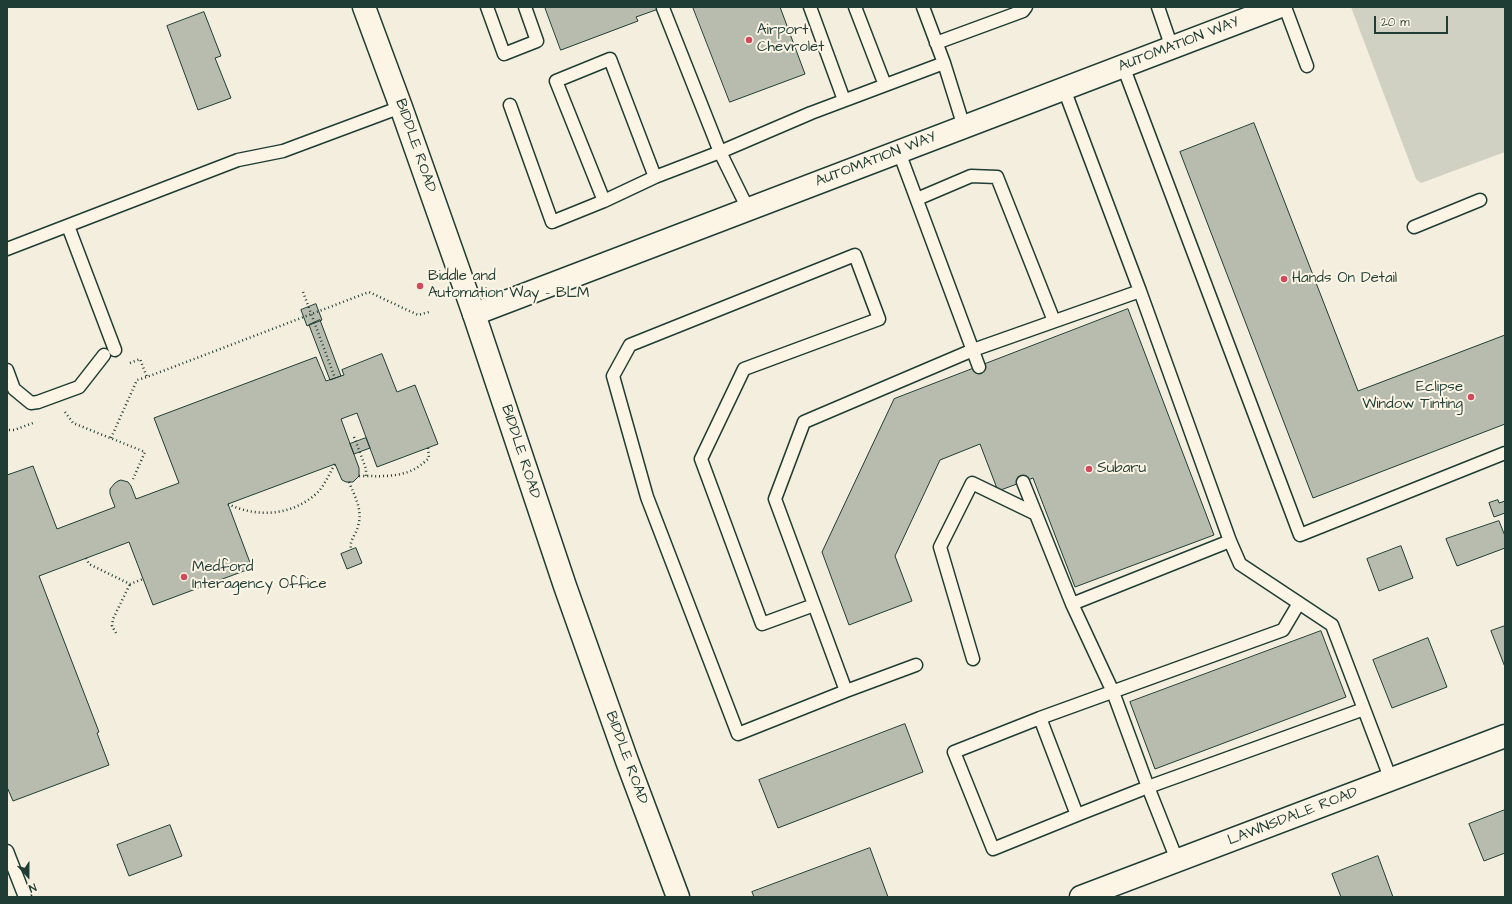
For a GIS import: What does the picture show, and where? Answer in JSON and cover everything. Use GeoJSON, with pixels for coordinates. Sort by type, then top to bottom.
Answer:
{"type":"FeatureCollection","features":[{"type":"Feature","properties":{"kind":"street","name":"BIDDLE ROAD"},"geometry":{"type":"LineString","coordinates":[[364,7],[474,314],[565,586],[627,761],[678,897]]}},
{"type":"Feature","properties":{"kind":"street","name":"AUTOMATION WAY"},"geometry":{"type":"LineString","coordinates":[[474,314],[1278,7]]}},
{"type":"Feature","properties":{"kind":"street","name":"LAWNSDALE ROAD"},"geometry":{"type":"LineString","coordinates":[[1081,897],[1505,736]]}},
{"type":"Feature","properties":{"kind":"lane"},"geometry":{"type":"LineString","coordinates":[[487,7],[504,54],[537,41],[525,7]]}},
{"type":"Feature","properties":{"kind":"lane"},"geometry":{"type":"LineString","coordinates":[[810,7],[844,100]]}},
{"type":"Feature","properties":{"kind":"lane"},"geometry":{"type":"LineString","coordinates":[[855,7],[885,85]]}},
{"type":"Feature","properties":{"kind":"lane"},"geometry":{"type":"LineString","coordinates":[[923,7],[944,63],[964,127]]}},
{"type":"Feature","properties":{"kind":"lane"},"geometry":{"type":"LineString","coordinates":[[936,43],[1023,11],[1026,7]]}},
{"type":"Feature","properties":{"kind":"lane"},"geometry":{"type":"LineString","coordinates":[[1158,7],[1172,48]]}},
{"type":"Feature","properties":{"kind":"lane"},"geometry":{"type":"LineString","coordinates":[[1285,7],[1307,66]]}},
{"type":"Feature","properties":{"kind":"lane"},"geometry":{"type":"LineString","coordinates":[[663,8],[720,152],[748,209]]}},
{"type":"Feature","properties":{"kind":"lane"},"geometry":{"type":"LineString","coordinates":[[604,201],[556,81],[610,59],[655,177]]}},
{"type":"Feature","properties":{"kind":"lane"},"geometry":{"type":"LineString","coordinates":[[510,105],[552,222],[604,201],[655,177],[720,152],[810,113],[944,63]]}},
{"type":"Feature","properties":{"kind":"lane"},"geometry":{"type":"LineString","coordinates":[[1123,66],[1300,535],[1505,454]]}},
{"type":"Feature","properties":{"kind":"lane"},"geometry":{"type":"LineString","coordinates":[[1064,89],[1140,291],[1230,541],[1240,564],[1332,625],[1390,780]]}},
{"type":"Feature","properties":{"kind":"lane"},"geometry":{"type":"LineString","coordinates":[[7,249],[238,160],[283,151],[401,107]]}},
{"type":"Feature","properties":{"kind":"lane"},"geometry":{"type":"LineString","coordinates":[[899,152],[979,367]]}},
{"type":"Feature","properties":{"kind":"lane"},"geometry":{"type":"LineString","coordinates":[[917,199],[970,176],[997,177],[1054,321]]}},
{"type":"Feature","properties":{"kind":"lane"},"geometry":{"type":"LineString","coordinates":[[1414,227],[1480,200]]}},
{"type":"Feature","properties":{"kind":"lane"},"geometry":{"type":"LineString","coordinates":[[68,226],[116,350]]}},
{"type":"Feature","properties":{"kind":"lane"},"geometry":{"type":"LineString","coordinates":[[814,605],[762,624],[701,459],[744,369],[879,319],[854,255],[630,345],[613,376],[647,497],[738,734],[916,665]]}},
{"type":"Feature","properties":{"kind":"lane"},"geometry":{"type":"LineString","coordinates":[[846,691],[775,499],[804,422],[973,350],[1140,291]]}},
{"type":"Feature","properties":{"kind":"lane"},"geometry":{"type":"LineString","coordinates":[[7,370],[14,388],[31,403],[38,402],[79,386],[104,355]]}},
{"type":"Feature","properties":{"kind":"lane"},"geometry":{"type":"LineString","coordinates":[[1023,482],[1072,604],[1113,692],[1177,860]]}},
{"type":"Feature","properties":{"kind":"lane"},"geometry":{"type":"LineString","coordinates":[[973,659],[940,546],[972,484],[1036,514]]}},
{"type":"Feature","properties":{"kind":"lane"},"geometry":{"type":"LineString","coordinates":[[1072,604],[1230,541]]}},
{"type":"Feature","properties":{"kind":"lane"},"geometry":{"type":"LineString","coordinates":[[1299,603],[1283,630],[1040,718],[954,752],[994,849],[1148,787],[1364,710]]}},
{"type":"Feature","properties":{"kind":"lane"},"geometry":{"type":"LineString","coordinates":[[1040,718],[1077,815]]}},
{"type":"Feature","properties":{"kind":"lane"},"geometry":{"type":"LineString","coordinates":[[7,851],[25,897]]}},
{"type":"Feature","properties":{"kind":"path"},"geometry":{"type":"LineString","coordinates":[[303,292],[335,378]]}},
{"type":"Feature","properties":{"kind":"path"},"geometry":{"type":"LineString","coordinates":[[111,438],[137,380],[368,292],[418,315],[429,312]]}},
{"type":"Feature","properties":{"kind":"path"},"geometry":{"type":"LineString","coordinates":[[125,364],[140,359],[147,377]]}},
{"type":"Feature","properties":{"kind":"path"},"geometry":{"type":"LineString","coordinates":[[63,409],[73,423],[145,452],[133,479]]}},
{"type":"Feature","properties":{"kind":"path"},"geometry":{"type":"LineString","coordinates":[[7,426],[8,430],[14,430],[34,422],[36,418]]}},
{"type":"Feature","properties":{"kind":"path"},"geometry":{"type":"LineString","coordinates":[[354,437],[366,469],[366,476]]}},
{"type":"Feature","properties":{"kind":"path"},"geometry":{"type":"LineString","coordinates":[[359,476],[393,476],[410,471],[422,465],[429,458],[428,448]]}},
{"type":"Feature","properties":{"kind":"path"},"geometry":{"type":"LineString","coordinates":[[228,504],[240,510],[267,514],[280,512],[294,507],[318,492],[326,481],[334,464]]}},
{"type":"Feature","properties":{"kind":"path"},"geometry":{"type":"LineString","coordinates":[[349,482],[359,507],[360,517],[358,527],[350,544],[351,550]]}},
{"type":"Feature","properties":{"kind":"path"},"geometry":{"type":"LineString","coordinates":[[86,558],[89,564],[130,584]]}},
{"type":"Feature","properties":{"kind":"path"},"geometry":{"type":"LineString","coordinates":[[116,633],[112,626],[113,619],[130,584],[143,579]]}},
{"type":"Feature","properties":{"kind":"shaded area"},"geometry":{"type":"Polygon","coordinates":[[[1351,7],[1505,7],[1505,152],[1421,183],[1416,179],[1351,7]]]}},
{"type":"Feature","properties":{"kind":"building"},"geometry":{"type":"Polygon","coordinates":[[[545,7],[664,7],[636,17],[638,21],[561,50],[545,7]]]}},
{"type":"Feature","properties":{"kind":"building","name":"Airport Chevrolet"},"geometry":{"type":"Polygon","coordinates":[[[693,7],[780,7],[805,74],[730,102],[693,7]]]}},
{"type":"Feature","properties":{"kind":"building"},"geometry":{"type":"Polygon","coordinates":[[[204,12],[221,56],[215,58],[231,98],[198,110],[167,26],[204,12]]]}},
{"type":"Feature","properties":{"kind":"building"},"geometry":{"type":"Polygon","coordinates":[[[1254,123],[1358,391],[1505,335],[1505,424],[1313,498],[1180,152],[1254,123]]]}},
{"type":"Feature","properties":{"kind":"building"},"geometry":{"type":"Polygon","coordinates":[[[316,304],[322,320],[307,326],[301,310],[316,304]]]}},
{"type":"Feature","properties":{"kind":"building","name":"Subaru"},"geometry":{"type":"Polygon","coordinates":[[[1128,309],[1214,535],[1075,587],[1033,478],[998,491],[980,444],[940,460],[895,556],[912,601],[849,625],[822,552],[894,399],[1128,309]]]}},
{"type":"Feature","properties":{"kind":"building"},"geometry":{"type":"Polygon","coordinates":[[[320,320],[341,376],[330,380],[309,325],[320,320]]]}},
{"type":"Feature","properties":{"kind":"building","name":"Medford Interagency Office"},"geometry":{"type":"Polygon","coordinates":[[[382,354],[397,392],[415,385],[438,444],[377,467],[357,413],[341,419],[359,468],[359,476],[353,482],[346,482],[342,480],[335,464],[228,504],[252,568],[153,605],[129,542],[39,576],[99,732],[97,733],[109,765],[13,801],[7,787],[7,475],[33,466],[57,529],[115,507],[110,494],[110,489],[118,481],[121,480],[128,482],[136,499],[179,483],[154,418],[316,357],[326,381],[344,375],[342,370],[382,354]]]}},
{"type":"Feature","properties":{"kind":"building"},"geometry":{"type":"Polygon","coordinates":[[[366,438],[370,448],[354,454],[350,444],[366,438]]]}},
{"type":"Feature","properties":{"kind":"building"},"geometry":{"type":"Polygon","coordinates":[[[1498,500],[1499,503],[1505,501],[1505,513],[1494,517],[1489,503],[1498,500]]]}},
{"type":"Feature","properties":{"kind":"building"},"geometry":{"type":"Polygon","coordinates":[[[1499,521],[1505,536],[1505,548],[1457,566],[1446,539],[1499,521]]]}},
{"type":"Feature","properties":{"kind":"building"},"geometry":{"type":"Polygon","coordinates":[[[1401,546],[1413,578],[1379,591],[1367,559],[1401,546]]]}},
{"type":"Feature","properties":{"kind":"building"},"geometry":{"type":"Polygon","coordinates":[[[356,548],[362,563],[347,569],[341,554],[356,548]]]}},
{"type":"Feature","properties":{"kind":"building"},"geometry":{"type":"Polygon","coordinates":[[[1505,626],[1505,667],[1491,631],[1505,626]]]}},
{"type":"Feature","properties":{"kind":"building"},"geometry":{"type":"Polygon","coordinates":[[[1321,631],[1346,697],[1155,769],[1130,702],[1321,631]]]}},
{"type":"Feature","properties":{"kind":"building"},"geometry":{"type":"Polygon","coordinates":[[[1428,638],[1447,687],[1392,708],[1373,660],[1428,638]]]}},
{"type":"Feature","properties":{"kind":"building"},"geometry":{"type":"Polygon","coordinates":[[[905,724],[923,772],[778,828],[759,780],[905,724]]]}},
{"type":"Feature","properties":{"kind":"building"},"geometry":{"type":"Polygon","coordinates":[[[1505,810],[1505,853],[1484,861],[1469,824],[1505,810]]]}},
{"type":"Feature","properties":{"kind":"building"},"geometry":{"type":"Polygon","coordinates":[[[170,825],[182,856],[129,876],[117,845],[170,825]]]}},
{"type":"Feature","properties":{"kind":"building"},"geometry":{"type":"Polygon","coordinates":[[[870,848],[888,897],[754,897],[752,892],[870,848]]]}},
{"type":"Feature","properties":{"kind":"building"},"geometry":{"type":"Polygon","coordinates":[[[1378,856],[1393,897],[1341,897],[1332,874],[1378,856]]]}},
{"type":"Feature","properties":{"kind":"place","name":"Airport Chevrolet"},"geometry":{"type":"Point","coordinates":[749,40]}},
{"type":"Feature","properties":{"kind":"place","name":"Hands On Detail"},"geometry":{"type":"Point","coordinates":[1284,279]}},
{"type":"Feature","properties":{"kind":"place","name":"Biddle and Automation Way - BLM"},"geometry":{"type":"Point","coordinates":[420,286]}},
{"type":"Feature","properties":{"kind":"place","name":"Eclipse Window Tinting"},"geometry":{"type":"Point","coordinates":[1471,397]}},
{"type":"Feature","properties":{"kind":"place","name":"Subaru"},"geometry":{"type":"Point","coordinates":[1089,469]}},
{"type":"Feature","properties":{"kind":"place","name":"Medford Interagency Office"},"geometry":{"type":"Point","coordinates":[184,577]}}]}
